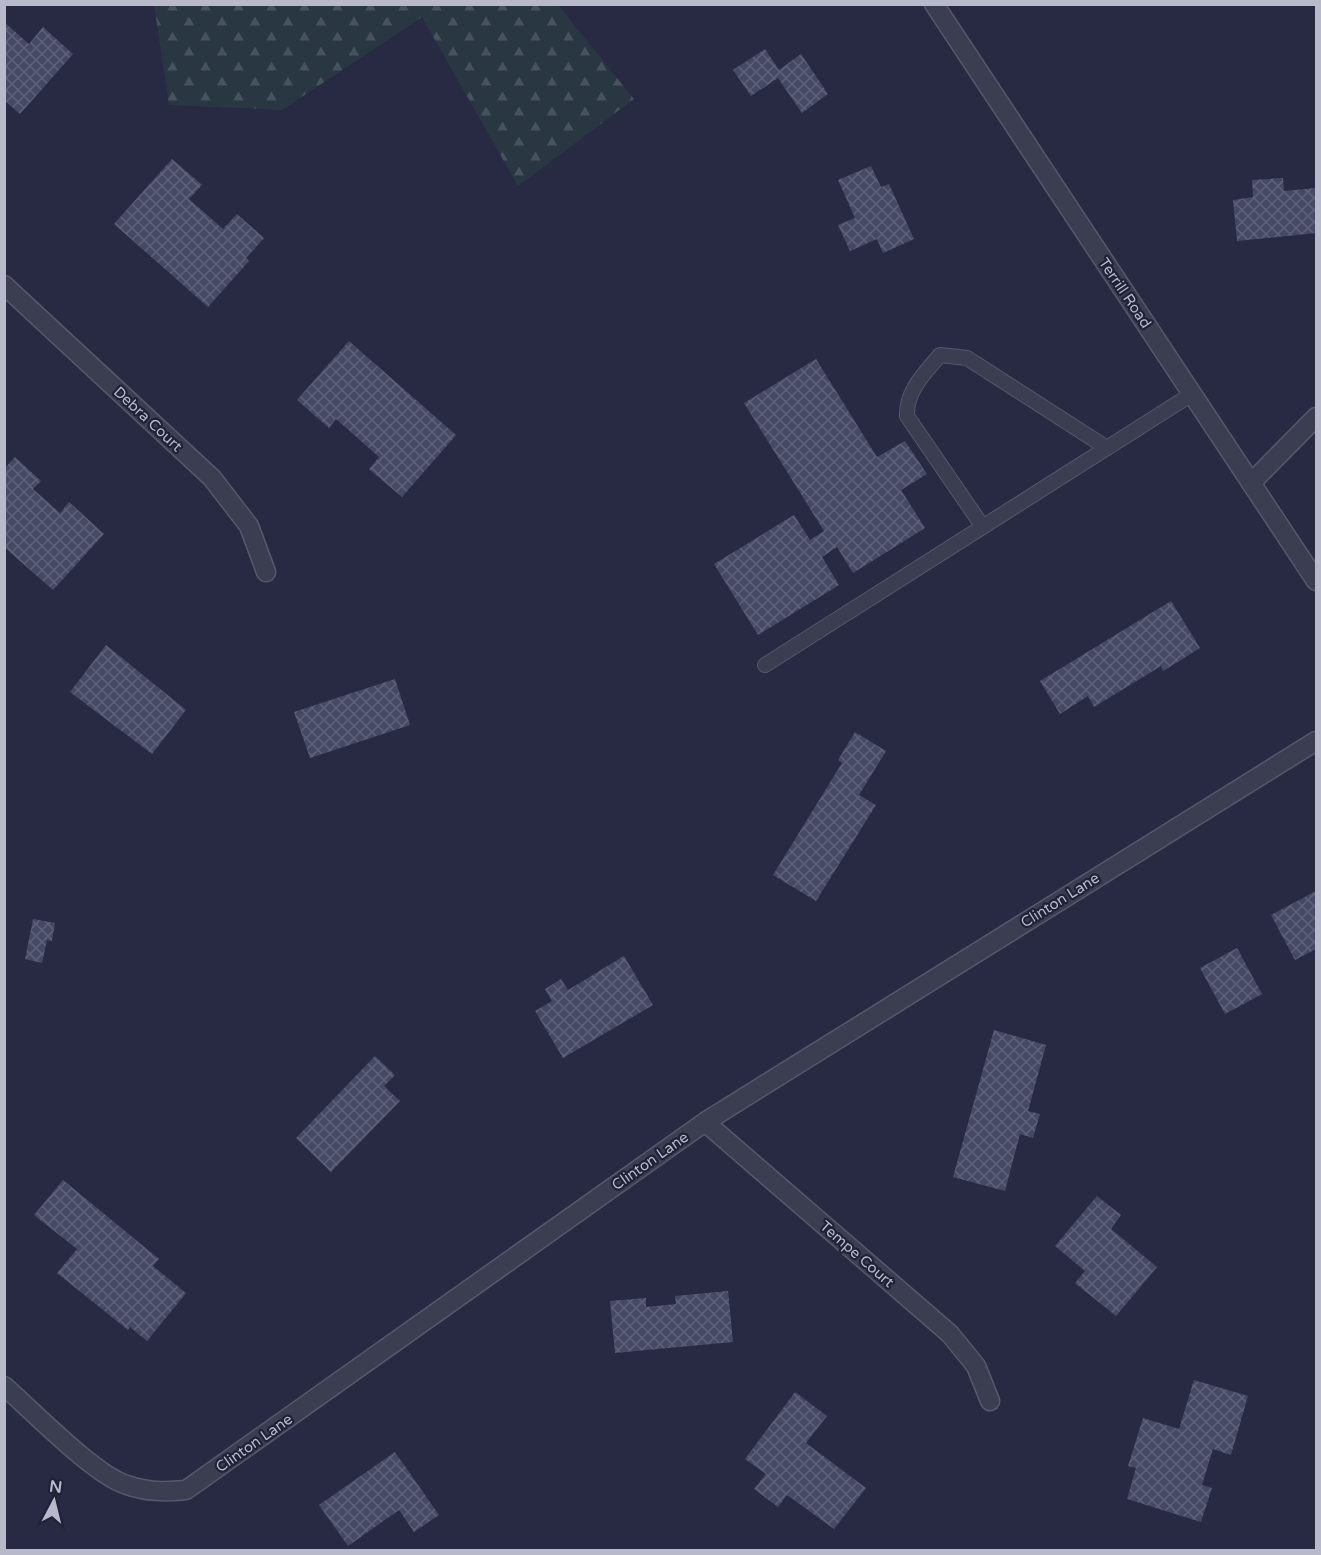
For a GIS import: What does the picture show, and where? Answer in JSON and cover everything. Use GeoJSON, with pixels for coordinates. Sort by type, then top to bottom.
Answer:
{"type":"FeatureCollection","features":[{"type":"Feature","properties":{"kind":"street","name":"Terrill Road"},"geometry":{"type":"LineString","coordinates":[[934,4],[1317,581]]}},
{"type":"Feature","properties":{"kind":"street","name":"Debra Court"},"geometry":{"type":"LineString","coordinates":[[4,285],[212,478],[249,526],[266,572]]}},
{"type":"Feature","properties":{"kind":"street"},"geometry":{"type":"LineString","coordinates":[[1251,483],[1317,417]]}},
{"type":"Feature","properties":{"kind":"street","name":"Clinton Lane"},"geometry":{"type":"LineString","coordinates":[[4,1386],[96,1469],[124,1485],[155,1492],[186,1490],[705,1122],[1317,741]]}},
{"type":"Feature","properties":{"kind":"street","name":"Tempe Court"},"geometry":{"type":"LineString","coordinates":[[705,1122],[950,1334],[976,1366],[990,1401]]}},
{"type":"Feature","properties":{"kind":"lane"},"geometry":{"type":"LineString","coordinates":[[983,527],[907,416],[907,404],[916,383],[940,356],[968,358],[1107,448]]}},
{"type":"Feature","properties":{"kind":"lane"},"geometry":{"type":"LineString","coordinates":[[765,665],[1192,393]]}},
{"type":"Feature","properties":{"kind":"green space"},"geometry":{"type":"Polygon","coordinates":[[[154,5],[558,5],[634,99],[518,186],[422,17],[282,110],[169,105],[154,5]]]}},
{"type":"Feature","properties":{"kind":"building"},"geometry":{"type":"Polygon","coordinates":[[[4,22],[29,44],[43,27],[73,54],[20,114],[4,100],[4,22]]]}},
{"type":"Feature","properties":{"kind":"building"},"geometry":{"type":"Polygon","coordinates":[[[765,49],[779,70],[801,54],[828,94],[802,113],[778,78],[751,96],[733,70],[765,49]]]}},
{"type":"Feature","properties":{"kind":"building"},"geometry":{"type":"Polygon","coordinates":[[[172,159],[202,185],[189,199],[223,229],[237,214],[264,238],[246,258],[249,261],[208,307],[114,224],[172,159]]]}},
{"type":"Feature","properties":{"kind":"building"},"geometry":{"type":"Polygon","coordinates":[[[871,166],[881,187],[889,184],[914,239],[883,253],[877,239],[850,251],[838,225],[855,218],[838,180],[871,166]]]}},
{"type":"Feature","properties":{"kind":"building"},"geometry":{"type":"Polygon","coordinates":[[[1283,178],[1284,191],[1316,188],[1316,233],[1237,241],[1233,200],[1253,197],[1252,180],[1283,178]]]}},
{"type":"Feature","properties":{"kind":"building"},"geometry":{"type":"Polygon","coordinates":[[[349,341],[456,435],[402,497],[369,469],[379,457],[336,419],[329,428],[297,400],[349,341]]]}},
{"type":"Feature","properties":{"kind":"building"},"geometry":{"type":"Polygon","coordinates":[[[816,359],[877,457],[905,441],[927,474],[901,490],[925,528],[853,573],[837,547],[822,557],[839,585],[758,635],[714,564],[794,515],[810,540],[824,531],[744,403],[816,359]]]}},
{"type":"Feature","properties":{"kind":"building"},"geometry":{"type":"Polygon","coordinates":[[[15,457],[41,481],[33,489],[60,513],[69,502],[104,534],[53,590],[4,547],[4,469],[15,457]]]}},
{"type":"Feature","properties":{"kind":"building"},"geometry":{"type":"Polygon","coordinates":[[[1171,601],[1200,648],[1163,671],[1161,666],[1094,707],[1088,696],[1060,714],[1040,681],[1171,601]]]}},
{"type":"Feature","properties":{"kind":"building"},"geometry":{"type":"Polygon","coordinates":[[[106,645],[186,710],[152,754],[70,692],[106,645]]]}},
{"type":"Feature","properties":{"kind":"building"},"geometry":{"type":"Polygon","coordinates":[[[395,679],[410,725],[310,758],[294,712],[395,679]]]}},
{"type":"Feature","properties":{"kind":"building"},"geometry":{"type":"Polygon","coordinates":[[[855,732],[886,751],[859,795],[876,805],[816,901],[773,875],[842,763],[838,760],[855,732]]]}},
{"type":"Feature","properties":{"kind":"building"},"geometry":{"type":"Polygon","coordinates":[[[1316,891],[1316,949],[1295,960],[1271,915],[1316,891]]]}},
{"type":"Feature","properties":{"kind":"building"},"geometry":{"type":"Polygon","coordinates":[[[33,919],[55,923],[52,941],[47,940],[42,963],[25,959],[33,919]]]}},
{"type":"Feature","properties":{"kind":"building"},"geometry":{"type":"Polygon","coordinates":[[[1237,948],[1262,994],[1225,1014],[1200,968],[1237,948]]]}},
{"type":"Feature","properties":{"kind":"building"},"geometry":{"type":"Polygon","coordinates":[[[624,956],[653,1005],[563,1058],[535,1011],[552,1001],[545,989],[561,979],[568,990],[624,956]]]}},
{"type":"Feature","properties":{"kind":"building"},"geometry":{"type":"Polygon","coordinates":[[[994,1030],[1046,1045],[1028,1111],[1040,1114],[1033,1138],[1020,1134],[1005,1191],[953,1177],[994,1030]]]}},
{"type":"Feature","properties":{"kind":"building"},"geometry":{"type":"Polygon","coordinates":[[[375,1056],[395,1075],[384,1086],[400,1101],[331,1172],[296,1138],[375,1056]]]}},
{"type":"Feature","properties":{"kind":"building"},"geometry":{"type":"Polygon","coordinates":[[[63,1180],[159,1259],[153,1266],[186,1293],[147,1341],[130,1327],[128,1330],[57,1273],[77,1249],[34,1215],[63,1180]]]}},
{"type":"Feature","properties":{"kind":"building"},"geometry":{"type":"Polygon","coordinates":[[[1097,1196],[1121,1215],[1111,1229],[1157,1267],[1116,1316],[1075,1283],[1085,1271],[1055,1246],[1097,1196]]]}},
{"type":"Feature","properties":{"kind":"building"},"geometry":{"type":"Polygon","coordinates":[[[728,1291],[733,1342],[615,1353],[610,1301],[646,1298],[646,1307],[676,1304],[675,1296],[728,1291]]]}},
{"type":"Feature","properties":{"kind":"building"},"geometry":{"type":"Polygon","coordinates":[[[1194,1380],[1248,1396],[1231,1455],[1213,1449],[1202,1485],[1212,1488],[1201,1522],[1127,1499],[1136,1468],[1128,1466],[1143,1418],[1179,1429],[1194,1380]]]}},
{"type":"Feature","properties":{"kind":"building"},"geometry":{"type":"Polygon","coordinates":[[[795,1392],[827,1416],[806,1443],[866,1488],[834,1529],[787,1495],[778,1507],[754,1489],[766,1474],[745,1459],[795,1392]]]}},
{"type":"Feature","properties":{"kind":"building"},"geometry":{"type":"Polygon","coordinates":[[[395,1452],[439,1515],[414,1532],[399,1510],[348,1546],[319,1505],[395,1452]]]}}]}
